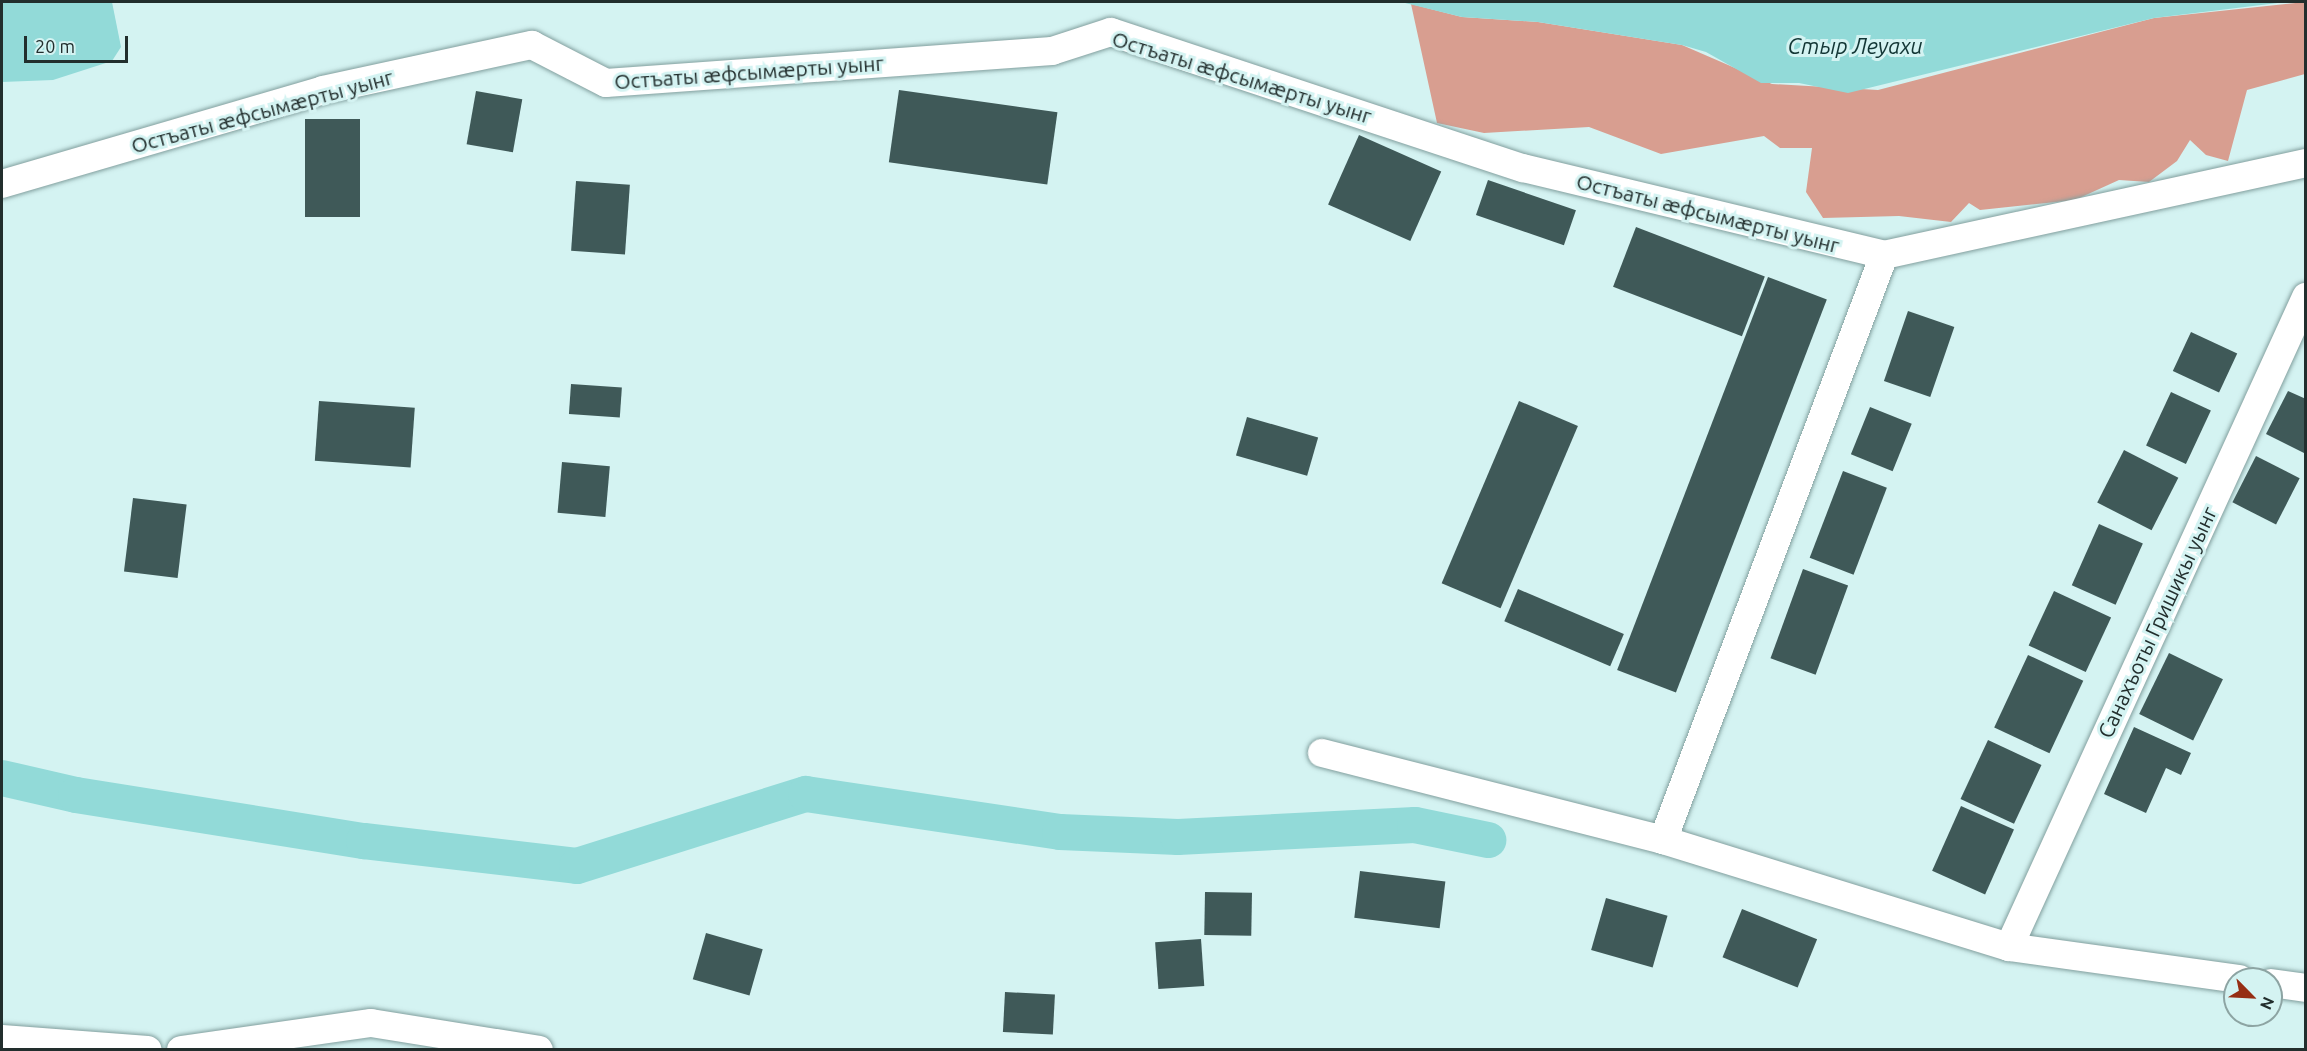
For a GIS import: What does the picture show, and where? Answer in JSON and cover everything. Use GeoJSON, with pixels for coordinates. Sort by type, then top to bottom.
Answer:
{"type":"FeatureCollection","features":[{"type":"Feature","properties":{"kind":"street","name":"Остъаты æфсымæрты уынг"},"geometry":{"type":"LineString","coordinates":[[2,184],[323,90],[532,45],[606,83],[1052,51],[1111,32],[1523,168],[1884,255],[2306,163]]}},
{"type":"Feature","properties":{"kind":"street"},"geometry":{"type":"LineString","coordinates":[[1664,840],[1884,255]]}},
{"type":"Feature","properties":{"kind":"street","name":"Санахъоты Гришикы уынг"},"geometry":{"type":"LineString","coordinates":[[2009,947],[2306,297]]}},
{"type":"Feature","properties":{"kind":"street"},"geometry":{"type":"LineString","coordinates":[[1322,753],[1664,840],[2009,947],[2223,977]]}},
{"type":"Feature","properties":{"kind":"street"},"geometry":{"type":"LineString","coordinates":[[2283,984],[2305,986]]}},
{"type":"Feature","properties":{"kind":"street"},"geometry":{"type":"LineString","coordinates":[[182,1050],[371,1023],[539,1050]]}},
{"type":"Feature","properties":{"kind":"street"},"geometry":{"type":"LineString","coordinates":[[2,1039],[148,1050]]}},
{"type":"Feature","properties":{"kind":"shaded area"},"geometry":{"type":"Polygon","coordinates":[[[2305,2],[2305,74],[2247,90],[2228,161],[2206,155],[2190,140],[2177,161],[2149,182],[2119,180],[2075,200],[1980,210],[1969,203],[1951,222],[1899,216],[1823,218],[1806,192],[1812,148],[1780,148],[1764,136],[1661,154],[1589,127],[1484,133],[1437,123],[1411,4],[1462,17],[1538,22],[1682,45],[1772,84],[1878,90],[2154,18],[2305,2]]]}},
{"type":"Feature","properties":{"kind":"water"},"geometry":{"type":"Polygon","coordinates":[[[2,2],[112,2],[121,47],[112,61],[53,80],[2,82],[2,2]]]}},
{"type":"Feature","properties":{"kind":"water","name":"Стыр Леуахи"},"geometry":{"type":"Polygon","coordinates":[[[1401,2],[2286,2],[2154,18],[1848,93],[1799,83],[1761,83],[1706,52],[1682,45],[1538,22],[1462,17],[1401,2]]]}},
{"type":"Feature","properties":{"kind":"building"},"geometry":{"type":"Polygon","coordinates":[[[899,90],[1057,112],[1047,185],[889,162],[899,90]]]}},
{"type":"Feature","properties":{"kind":"building"},"geometry":{"type":"Polygon","coordinates":[[[476,91],[522,99],[513,152],[467,144],[476,91]]]}},
{"type":"Feature","properties":{"kind":"building"},"geometry":{"type":"Polygon","coordinates":[[[305,119],[360,119],[360,217],[305,217],[305,119]]]}},
{"type":"Feature","properties":{"kind":"building"},"geometry":{"type":"Polygon","coordinates":[[[1359,135],[1441,172],[1410,241],[1328,204],[1359,135]]]}},
{"type":"Feature","properties":{"kind":"building"},"geometry":{"type":"Polygon","coordinates":[[[1488,180],[1576,210],[1564,245],[1476,215],[1488,180]]]}},
{"type":"Feature","properties":{"kind":"building"},"geometry":{"type":"Polygon","coordinates":[[[576,181],[630,185],[625,255],[571,251],[576,181]]]}},
{"type":"Feature","properties":{"kind":"building"},"geometry":{"type":"Polygon","coordinates":[[[1636,227],[1765,276],[1742,336],[1613,287],[1636,227]]]}},
{"type":"Feature","properties":{"kind":"building"},"geometry":{"type":"Polygon","coordinates":[[[1768,277],[1827,300],[1676,693],[1617,670],[1768,277]]]}},
{"type":"Feature","properties":{"kind":"building"},"geometry":{"type":"Polygon","coordinates":[[[1908,311],[1954,327],[1930,397],[1884,381],[1908,311]]]}},
{"type":"Feature","properties":{"kind":"building"},"geometry":{"type":"Polygon","coordinates":[[[2191,332],[2237,354],[2219,393],[2173,371],[2191,332]]]}},
{"type":"Feature","properties":{"kind":"building"},"geometry":{"type":"Polygon","coordinates":[[[571,384],[622,388],[620,417],[569,414],[571,384]]]}},
{"type":"Feature","properties":{"kind":"building"},"geometry":{"type":"Polygon","coordinates":[[[2288,391],[2306,399],[2306,454],[2266,434],[2288,391]]]}},
{"type":"Feature","properties":{"kind":"building"},"geometry":{"type":"Polygon","coordinates":[[[2171,392],[2211,411],[2186,464],[2146,445],[2171,392]]]}},
{"type":"Feature","properties":{"kind":"building"},"geometry":{"type":"Polygon","coordinates":[[[319,401],[415,408],[411,468],[315,461],[319,401]]]}},
{"type":"Feature","properties":{"kind":"building"},"geometry":{"type":"Polygon","coordinates":[[[1519,401],[1578,426],[1501,608],[1442,583],[1519,401]]]}},
{"type":"Feature","properties":{"kind":"building"},"geometry":{"type":"Polygon","coordinates":[[[1870,407],[1912,424],[1893,471],[1851,454],[1870,407]]]}},
{"type":"Feature","properties":{"kind":"building"},"geometry":{"type":"Polygon","coordinates":[[[1247,417],[1318,437],[1307,476],[1236,455],[1247,417]]]}},
{"type":"Feature","properties":{"kind":"building"},"geometry":{"type":"Polygon","coordinates":[[[2124,450],[2178,478],[2152,530],[2097,503],[2124,450]]]}},
{"type":"Feature","properties":{"kind":"building"},"geometry":{"type":"Polygon","coordinates":[[[2256,456],[2300,478],[2276,525],[2232,502],[2256,456]]]}},
{"type":"Feature","properties":{"kind":"building"},"geometry":{"type":"Polygon","coordinates":[[[562,462],[610,466],[605,517],[558,513],[562,462]]]}},
{"type":"Feature","properties":{"kind":"building"},"geometry":{"type":"Polygon","coordinates":[[[1843,471],[1887,488],[1854,575],[1810,558],[1843,471]]]}},
{"type":"Feature","properties":{"kind":"building"},"geometry":{"type":"Polygon","coordinates":[[[133,498],[187,505],[178,578],[124,571],[133,498]]]}},
{"type":"Feature","properties":{"kind":"building"},"geometry":{"type":"Polygon","coordinates":[[[2099,524],[2143,544],[2116,605],[2072,585],[2099,524]]]}},
{"type":"Feature","properties":{"kind":"building"},"geometry":{"type":"Polygon","coordinates":[[[1803,569],[1848,585],[1816,675],[1771,658],[1803,569]]]}},
{"type":"Feature","properties":{"kind":"building"},"geometry":{"type":"Polygon","coordinates":[[[1518,589],[1624,634],[1610,666],[1504,621],[1518,589]]]}},
{"type":"Feature","properties":{"kind":"building"},"geometry":{"type":"Polygon","coordinates":[[[2054,591],[2111,618],[2086,672],[2029,645],[2054,591]]]}},
{"type":"Feature","properties":{"kind":"building"},"geometry":{"type":"Polygon","coordinates":[[[2169,653],[2223,679],[2193,740],[2139,714],[2169,653]]]}},
{"type":"Feature","properties":{"kind":"building"},"geometry":{"type":"Polygon","coordinates":[[[2028,655],[2083,681],[2049,753],[1994,728],[2028,655]]]}},
{"type":"Feature","properties":{"kind":"building"},"geometry":{"type":"Polygon","coordinates":[[[2134,727],[2191,753],[2181,775],[2166,768],[2146,813],[2104,794],[2134,727]]]}},
{"type":"Feature","properties":{"kind":"building"},"geometry":{"type":"Polygon","coordinates":[[[1988,740],[2041,765],[2014,824],[1961,799],[1988,740]]]}},
{"type":"Feature","properties":{"kind":"building"},"geometry":{"type":"Polygon","coordinates":[[[1961,806],[2014,830],[1985,894],[1932,871],[1961,806]]]}},
{"type":"Feature","properties":{"kind":"building"},"geometry":{"type":"Polygon","coordinates":[[[1360,871],[1445,881],[1440,928],[1354,918],[1360,871]]]}},
{"type":"Feature","properties":{"kind":"building"},"geometry":{"type":"Polygon","coordinates":[[[1205,892],[1252,893],[1251,936],[1204,935],[1205,892]]]}},
{"type":"Feature","properties":{"kind":"building"},"geometry":{"type":"Polygon","coordinates":[[[1606,898],[1668,916],[1653,968],[1591,950],[1606,898]]]}},
{"type":"Feature","properties":{"kind":"building"},"geometry":{"type":"Polygon","coordinates":[[[1742,909],[1817,939],[1798,988],[1723,957],[1742,909]]]}},
{"type":"Feature","properties":{"kind":"building"},"geometry":{"type":"Polygon","coordinates":[[[706,933],[763,949],[749,995],[693,979],[706,933]]]}},
{"type":"Feature","properties":{"kind":"building"},"geometry":{"type":"Polygon","coordinates":[[[1201,939],[1204,986],[1158,989],[1155,942],[1201,939]]]}},
{"type":"Feature","properties":{"kind":"building"},"geometry":{"type":"Polygon","coordinates":[[[1005,992],[1055,995],[1053,1035],[1003,1032],[1005,992]]]}},
{"type":"Feature","properties":{"kind":"waterway"},"geometry":{"type":"LineString","coordinates":[[2,778],[76,795],[364,841],[577,866],[806,794],[1060,832],[1178,837],[1415,825],[1488,840]]}}]}
